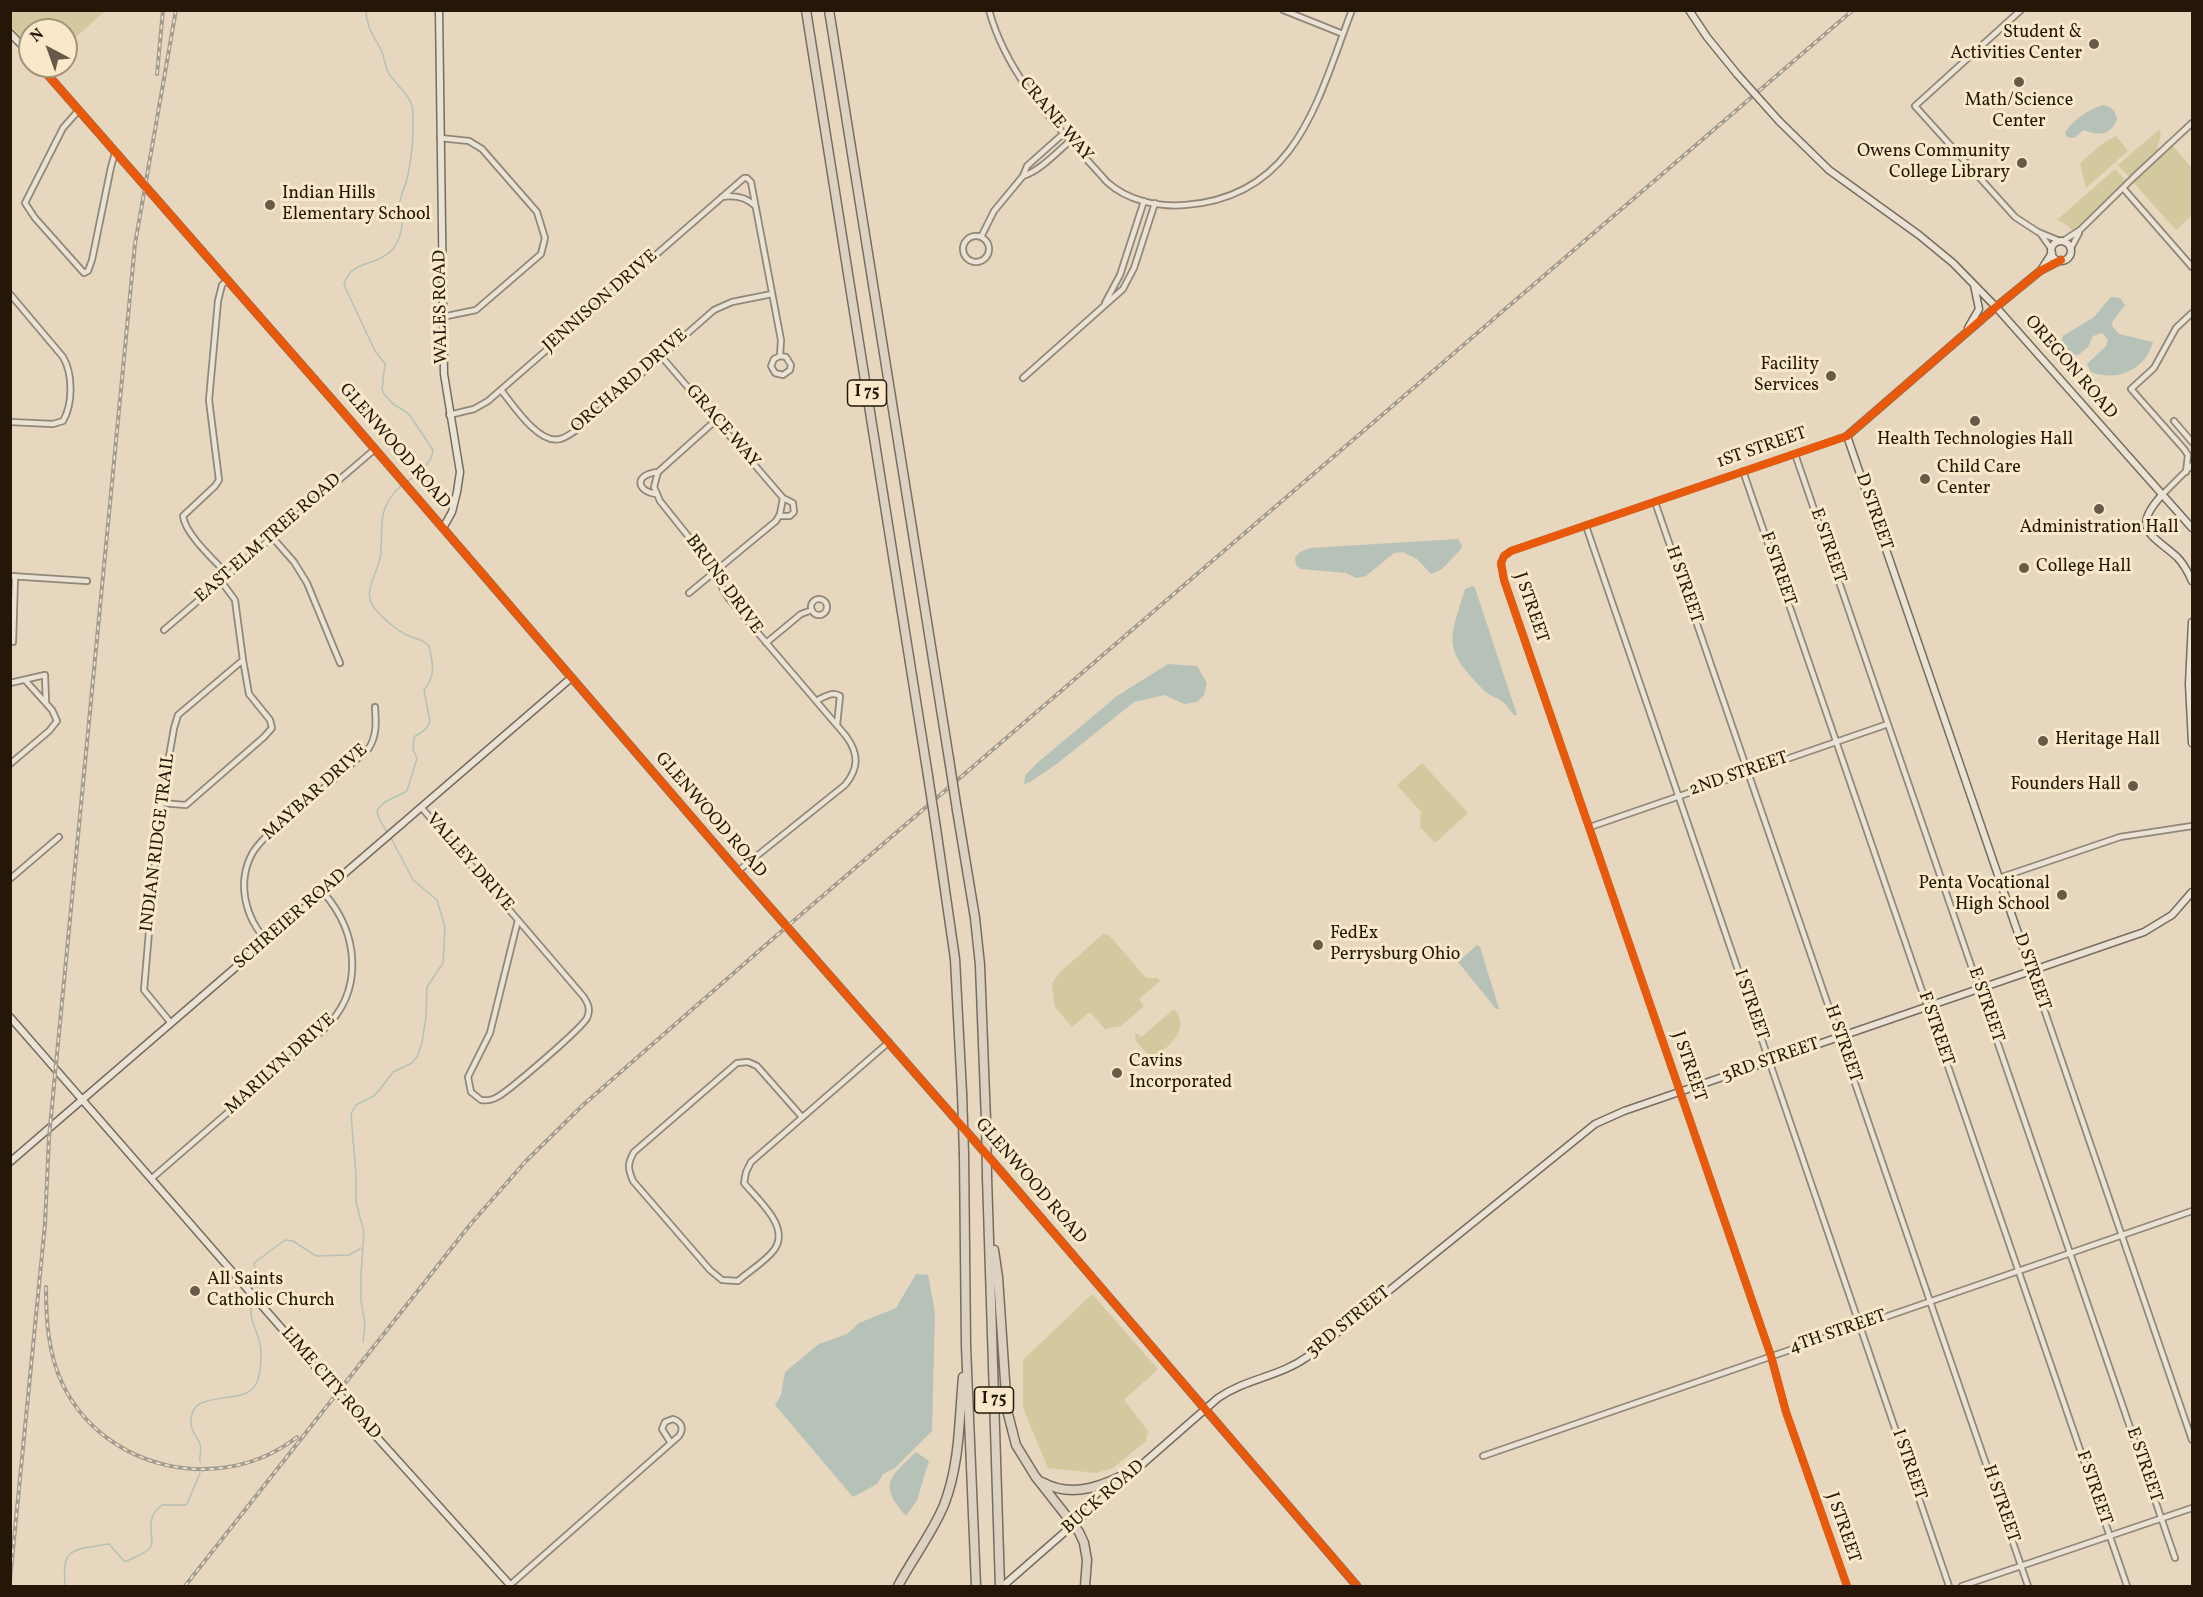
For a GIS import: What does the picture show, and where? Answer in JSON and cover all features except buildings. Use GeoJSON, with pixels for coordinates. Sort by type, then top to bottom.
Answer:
{"type":"FeatureCollection","features":[{"type":"Feature","properties":{"kind":"highway","name":"I 75"},"geometry":{"type":"LineString","coordinates":[[806,10],[955,959],[962,1093],[966,1347],[976,1587]]}},
{"type":"Feature","properties":{"kind":"highway","name":"I 75"},"geometry":{"type":"LineString","coordinates":[[829,10],[975,918],[980,965],[1001,1587]]}},
{"type":"Feature","properties":{"kind":"highway"},"geometry":{"type":"LineString","coordinates":[[988,1213],[998,1277],[1007,1410],[1016,1445],[1035,1476],[1074,1525],[1084,1544],[1087,1560],[1085,1587]]}},
{"type":"Feature","properties":{"kind":"highway"},"geometry":{"type":"LineString","coordinates":[[898,1587],[932,1529],[950,1486],[959,1442],[966,1347]]}},
{"type":"Feature","properties":{"kind":"highway"},"geometry":{"type":"LineString","coordinates":[[1035,1476],[1053,1487],[1089,1490],[1136,1470]]}},
{"type":"Feature","properties":{"kind":"street","name":"WALES ROAD"},"geometry":{"type":"LineString","coordinates":[[439,10],[444,374],[460,472],[458,492],[452,512],[443,528]]}},
{"type":"Feature","properties":{"kind":"street","name":"CRANE WAY"},"geometry":{"type":"LineString","coordinates":[[989,10],[1003,48],[1018,76],[1037,102],[1115,190],[1149,202],[1194,204],[1222,198],[1247,187],[1273,169],[1292,148],[1306,126],[1352,10]]}},
{"type":"Feature","properties":{"kind":"street"},"geometry":{"type":"LineString","coordinates":[[1282,10],[1343,34]]}},
{"type":"Feature","properties":{"kind":"street","name":"OREGON ROAD"},"geometry":{"type":"LineString","coordinates":[[1689,10],[1737,74],[1779,121],[1829,170],[1936,248],[1996,307],[2193,528]]}},
{"type":"Feature","properties":{"kind":"street"},"geometry":{"type":"LineString","coordinates":[[2021,10],[1915,106],[2015,217],[2040,233],[2069,244],[2071,248]]}},
{"type":"Feature","properties":{"kind":"street","name":"GLENWOOD ROAD"},"geometry":{"type":"LineString","coordinates":[[50,78],[889,1042],[1357,1587]]}},
{"type":"Feature","properties":{"kind":"street"},"geometry":{"type":"LineString","coordinates":[[78,111],[63,128],[25,203],[35,218],[84,273],[88,271],[92,260],[115,153]]}},
{"type":"Feature","properties":{"kind":"street"},"geometry":{"type":"LineString","coordinates":[[2040,271],[2054,244],[2080,230],[2193,123]]}},
{"type":"Feature","properties":{"kind":"street"},"geometry":{"type":"LineString","coordinates":[[981,237],[994,211],[1023,176],[1032,160],[1064,133]]}},
{"type":"Feature","properties":{"kind":"street"},"geometry":{"type":"LineString","coordinates":[[440,138],[469,141],[482,149],[537,212],[545,238],[541,255],[476,310],[442,317]]}},
{"type":"Feature","properties":{"kind":"street"},"geometry":{"type":"LineString","coordinates":[[1023,176],[1041,167],[1071,140]]}},
{"type":"Feature","properties":{"kind":"street","name":"JENNISON DRIVE"},"geometry":{"type":"LineString","coordinates":[[449,415],[474,410],[501,390],[746,177],[750,182],[755,206]]}},
{"type":"Feature","properties":{"kind":"street"},"geometry":{"type":"LineString","coordinates":[[2122,188],[2193,267]]}},
{"type":"Feature","properties":{"kind":"street"},"geometry":{"type":"LineString","coordinates":[[720,198],[737,196],[750,201],[755,206],[781,340],[780,356]]}},
{"type":"Feature","properties":{"kind":"street"},"geometry":{"type":"LineString","coordinates":[[1100,310],[1113,292],[1149,202]]}},
{"type":"Feature","properties":{"kind":"street"},"geometry":{"type":"LineString","coordinates":[[1023,378],[1119,293],[1129,279],[1140,253],[1149,202]]}},
{"type":"Feature","properties":{"kind":"street"},"geometry":{"type":"LineString","coordinates":[[2040,271],[2069,256],[2080,230]]}},
{"type":"Feature","properties":{"kind":"street"},"geometry":{"type":"LineString","coordinates":[[2040,233],[2055,259],[2061,260]]}},
{"type":"Feature","properties":{"kind":"street"},"geometry":{"type":"LineString","coordinates":[[973,236],[981,237],[988,243],[987,255],[981,261],[970,260],[964,252],[965,243],[973,236]]}},
{"type":"Feature","properties":{"kind":"street","name":"1ST STREET"},"geometry":{"type":"LineString","coordinates":[[1502,558],[1511,551],[1847,436],[2040,271]]}},
{"type":"Feature","properties":{"kind":"street"},"geometry":{"type":"LineString","coordinates":[[227,280],[222,285],[218,301],[208,400],[219,480],[183,516],[184,523],[190,532],[228,575]]}},
{"type":"Feature","properties":{"kind":"street"},"geometry":{"type":"LineString","coordinates":[[1965,333],[1979,309],[1974,285]]}},
{"type":"Feature","properties":{"kind":"street"},"geometry":{"type":"LineString","coordinates":[[10,294],[63,357],[68,366],[69,386],[67,410],[63,421],[53,424],[10,422]]}},
{"type":"Feature","properties":{"kind":"street","name":"ORCHARD DRIVE"},"geometry":{"type":"LineString","coordinates":[[501,390],[540,434],[551,440],[561,439],[584,423],[714,310],[732,302],[772,294]]}},
{"type":"Feature","properties":{"kind":"street"},"geometry":{"type":"LineString","coordinates":[[2186,472],[2188,455],[2131,389],[2154,368],[2176,328],[2193,313]]}},
{"type":"Feature","properties":{"kind":"street","name":"GRACE WAY"},"geometry":{"type":"LineString","coordinates":[[661,356],[783,498]]}},
{"type":"Feature","properties":{"kind":"street"},"geometry":{"type":"LineString","coordinates":[[780,356],[786,357],[791,365],[790,370],[783,375],[775,373],[771,366],[774,359],[780,356]]}},
{"type":"Feature","properties":{"kind":"street","name":"BRUNS DRIVE"},"geometry":{"type":"LineString","coordinates":[[716,420],[658,472],[646,474],[640,483],[645,491],[656,494],[700,551],[729,599],[837,725],[851,742],[856,753],[856,768],[839,791],[738,871]]}},
{"type":"Feature","properties":{"kind":"street"},"geometry":{"type":"LineString","coordinates":[[2174,421],[2193,442]]}},
{"type":"Feature","properties":{"kind":"street","name":"D STREET"},"geometry":{"type":"LineString","coordinates":[[1847,436],[2193,1440]]}},
{"type":"Feature","properties":{"kind":"street","name":"EAST ELM TREE ROAD"},"geometry":{"type":"LineString","coordinates":[[164,630],[375,449]]}},
{"type":"Feature","properties":{"kind":"street","name":"E STREET"},"geometry":{"type":"LineString","coordinates":[[1795,454],[2175,1557]]}},
{"type":"Feature","properties":{"kind":"street"},"geometry":{"type":"LineString","coordinates":[[2193,465],[2163,494],[2148,513],[2147,527],[2154,540],[2183,564],[2193,581]]}},
{"type":"Feature","properties":{"kind":"street","name":"F STREET"},"geometry":{"type":"LineString","coordinates":[[1743,471],[2127,1587]]}},
{"type":"Feature","properties":{"kind":"street"},"geometry":{"type":"LineString","coordinates":[[656,494],[654,483],[658,472]]}},
{"type":"Feature","properties":{"kind":"street"},"geometry":{"type":"LineString","coordinates":[[689,593],[764,532],[779,516],[783,498],[793,503],[794,512],[786,518],[779,516]]}},
{"type":"Feature","properties":{"kind":"street","name":"H STREET"},"geometry":{"type":"LineString","coordinates":[[1655,502],[2028,1587]]}},
{"type":"Feature","properties":{"kind":"street","name":"I STREET"},"geometry":{"type":"LineString","coordinates":[[1586,526],[1949,1587]]}},
{"type":"Feature","properties":{"kind":"street"},"geometry":{"type":"LineString","coordinates":[[272,537],[294,562],[307,583],[340,663]]}},
{"type":"Feature","properties":{"kind":"street","name":"J STREET"},"geometry":{"type":"LineString","coordinates":[[1502,558],[1501,568],[1504,580],[1771,1356],[1786,1412],[1846,1587]]}},
{"type":"Feature","properties":{"kind":"street"},"geometry":{"type":"LineString","coordinates":[[13,642],[13,576],[87,581]]}},
{"type":"Feature","properties":{"kind":"street"},"geometry":{"type":"LineString","coordinates":[[160,803],[186,804],[272,728],[270,720],[249,694],[235,600],[220,581]]}},
{"type":"Feature","properties":{"kind":"street"},"geometry":{"type":"LineString","coordinates":[[766,644],[801,614],[812,610]]}},
{"type":"Feature","properties":{"kind":"street"},"geometry":{"type":"LineString","coordinates":[[2193,622],[2189,702],[2193,743]]}},
{"type":"Feature","properties":{"kind":"street","name":"INDIAN RIDGE TRAIL"},"geometry":{"type":"LineString","coordinates":[[171,1023],[144,990],[160,803],[174,728],[178,715],[243,660]]}},
{"type":"Feature","properties":{"kind":"street"},"geometry":{"type":"LineString","coordinates":[[10,683],[45,675],[46,703]]}},
{"type":"Feature","properties":{"kind":"street","name":"SCHREIER ROAD"},"geometry":{"type":"LineString","coordinates":[[10,1162],[571,678]]}},
{"type":"Feature","properties":{"kind":"street"},"geometry":{"type":"LineString","coordinates":[[10,764],[57,721],[46,703],[25,680]]}},
{"type":"Feature","properties":{"kind":"street"},"geometry":{"type":"LineString","coordinates":[[816,701],[830,694],[836,693],[840,696],[837,725]]}},
{"type":"Feature","properties":{"kind":"street","name":"MAYBAR DRIVE"},"geometry":{"type":"LineString","coordinates":[[267,941],[254,925],[246,902],[247,873],[253,854],[274,830],[369,748],[376,725],[375,707]]}},
{"type":"Feature","properties":{"kind":"street","name":"2ND STREET"},"geometry":{"type":"LineString","coordinates":[[1590,827],[1888,724]]}},
{"type":"Feature","properties":{"kind":"street","name":"VALLEY DRIVE"},"geometry":{"type":"LineString","coordinates":[[421,807],[518,920],[583,996],[590,1010],[577,1030],[509,1088],[492,1100],[481,1100],[471,1092],[468,1077],[490,1033],[518,920]]}},
{"type":"Feature","properties":{"kind":"street"},"geometry":{"type":"LineString","coordinates":[[1999,878],[2120,837],[2193,826]]}},
{"type":"Feature","properties":{"kind":"street"},"geometry":{"type":"LineString","coordinates":[[10,879],[59,837]]}},
{"type":"Feature","properties":{"kind":"street","name":"MARILYN DRIVE"},"geometry":{"type":"LineString","coordinates":[[151,1179],[323,1030],[340,1012],[349,987],[352,950],[344,923],[323,892]]}},
{"type":"Feature","properties":{"kind":"street","name":"3RD STREET"},"geometry":{"type":"LineString","coordinates":[[1205,1409],[1236,1386],[1282,1372],[1307,1357],[1595,1124],[1624,1111],[2144,932],[2172,915],[2193,892]]}},
{"type":"Feature","properties":{"kind":"street","name":"LIME CITY ROAD"},"geometry":{"type":"LineString","coordinates":[[10,1017],[249,1292],[510,1586]]}},
{"type":"Feature","properties":{"kind":"street"},"geometry":{"type":"LineString","coordinates":[[802,1117],[757,1066],[748,1062],[737,1063],[634,1152],[628,1163],[633,1181],[710,1270],[722,1280],[738,1281],[774,1251],[780,1239],[778,1226],[744,1183],[751,1162],[889,1042]]}},
{"type":"Feature","properties":{"kind":"street","name":"4TH STREET"},"geometry":{"type":"LineString","coordinates":[[1483,1455],[2193,1211]]}},
{"type":"Feature","properties":{"kind":"street","name":"BUCK ROAD"},"geometry":{"type":"LineString","coordinates":[[1001,1587],[1205,1409]]}},
{"type":"Feature","properties":{"kind":"street"},"geometry":{"type":"LineString","coordinates":[[510,1586],[679,1436],[682,1429],[679,1420],[673,1419],[665,1422],[662,1429],[671,1443]]}},
{"type":"Feature","properties":{"kind":"street"},"geometry":{"type":"LineString","coordinates":[[1962,1587],[2193,1508]]}},
{"type":"Feature","properties":{"kind":"shaded area"},"geometry":{"type":"Polygon","coordinates":[[[11,10],[105,11],[78,35],[78,18],[18,18],[18,34],[11,26],[11,10]]]}},
{"type":"Feature","properties":{"kind":"shaded area"},"geometry":{"type":"Polygon","coordinates":[[[2103,105],[2111,108],[2116,114],[2117,120],[2111,129],[2099,134],[2084,130],[2074,138],[2067,137],[2065,133],[2076,119],[2103,105]]]}},
{"type":"Feature","properties":{"kind":"shaded area"},"geometry":{"type":"Polygon","coordinates":[[[2160,129],[2157,150],[2129,177],[2118,165],[2160,129]]]}},
{"type":"Feature","properties":{"kind":"shaded area"},"geometry":{"type":"Polygon","coordinates":[[[2116,136],[2128,151],[2086,188],[2080,163],[2102,144],[2116,136]]]}},
{"type":"Feature","properties":{"kind":"shaded area"},"geometry":{"type":"Polygon","coordinates":[[[2173,146],[2192,168],[2192,215],[2176,230],[2133,182],[2173,146]]]}},
{"type":"Feature","properties":{"kind":"shaded area"},"geometry":{"type":"Polygon","coordinates":[[[2115,169],[2126,180],[2080,226],[2073,231],[2066,224],[2057,220],[2115,169]]]}},
{"type":"Feature","properties":{"kind":"shaded area"},"geometry":{"type":"Polygon","coordinates":[[[2111,297],[2120,298],[2125,305],[2113,321],[2112,326],[2119,334],[2153,342],[2144,360],[2137,366],[2120,374],[2101,375],[2091,372],[2087,364],[2106,346],[2108,340],[2102,333],[2093,336],[2088,347],[2078,355],[2067,351],[2062,340],[2063,336],[2094,317],[2111,297]]]}},
{"type":"Feature","properties":{"kind":"shaded area"},"geometry":{"type":"Polygon","coordinates":[[[1458,539],[1462,545],[1461,549],[1442,569],[1431,574],[1417,559],[1403,552],[1394,553],[1366,576],[1356,578],[1346,573],[1301,569],[1296,565],[1295,558],[1300,552],[1310,548],[1458,539]]]}},
{"type":"Feature","properties":{"kind":"shaded area"},"geometry":{"type":"Polygon","coordinates":[[[1473,586],[1517,715],[1514,715],[1502,701],[1486,692],[1462,666],[1456,655],[1453,645],[1455,622],[1465,589],[1473,586]]]}},
{"type":"Feature","properties":{"kind":"shaded area"},"geometry":{"type":"Polygon","coordinates":[[[1168,664],[1197,666],[1207,683],[1204,695],[1197,702],[1184,704],[1164,695],[1134,702],[1058,763],[1024,784],[1025,776],[1036,764],[1117,696],[1168,664]]]}},
{"type":"Feature","properties":{"kind":"shaded area"},"geometry":{"type":"Polygon","coordinates":[[[1422,763],[1468,813],[1435,843],[1420,827],[1421,812],[1397,785],[1422,763]]]}},
{"type":"Feature","properties":{"kind":"shaded area"},"geometry":{"type":"Polygon","coordinates":[[[1103,934],[1109,935],[1146,978],[1158,978],[1160,981],[1139,999],[1144,1006],[1121,1026],[1105,1029],[1090,1012],[1072,1027],[1055,1007],[1052,984],[1059,973],[1103,934]]]}},
{"type":"Feature","properties":{"kind":"shaded area"},"geometry":{"type":"Polygon","coordinates":[[[1477,945],[1480,947],[1499,1009],[1496,1009],[1458,962],[1477,945]]]}},
{"type":"Feature","properties":{"kind":"shaded area"},"geometry":{"type":"Polygon","coordinates":[[[1174,1009],[1179,1016],[1180,1023],[1176,1037],[1171,1044],[1151,1058],[1136,1041],[1135,1036],[1137,1033],[1141,1037],[1174,1009]]]}},
{"type":"Feature","properties":{"kind":"shaded area"},"geometry":{"type":"Polygon","coordinates":[[[916,1274],[928,1275],[935,1312],[932,1431],[895,1468],[883,1474],[877,1484],[853,1497],[775,1405],[781,1395],[785,1372],[819,1344],[847,1334],[859,1323],[896,1308],[916,1274]]]}},
{"type":"Feature","properties":{"kind":"shaded area"},"geometry":{"type":"Polygon","coordinates":[[[1092,1294],[1158,1369],[1124,1400],[1148,1431],[1146,1441],[1113,1468],[1096,1473],[1048,1468],[1023,1408],[1023,1360],[1092,1294]]]}},
{"type":"Feature","properties":{"kind":"shaded area"},"geometry":{"type":"Polygon","coordinates":[[[916,1452],[929,1461],[917,1500],[906,1516],[892,1496],[890,1482],[899,1468],[916,1452]]]}},
{"type":"Feature","properties":{"kind":"waterway"},"geometry":{"type":"LineString","coordinates":[[366,10],[369,27],[382,52],[387,70],[412,106],[411,160],[399,206],[402,223],[398,241],[384,257],[351,271],[344,285],[375,351],[385,364],[382,389],[384,394],[392,403],[409,414],[433,450],[427,464],[406,483]]}},
{"type":"Feature","properties":{"kind":"waterway"},"geometry":{"type":"LineString","coordinates":[[387,832],[379,819],[377,810],[385,802],[407,791],[417,758],[413,750],[414,737],[425,730],[430,722],[424,690],[433,669],[429,646],[394,627],[376,610],[370,600],[370,587],[380,560],[384,511],[391,497],[402,485]]}},
{"type":"Feature","properties":{"kind":"waterway"},"geometry":{"type":"LineString","coordinates":[[363,1342],[365,1325],[361,1300],[361,1274],[364,1232],[356,1202],[351,1114],[356,1105],[374,1096],[393,1072],[412,1063],[417,1057],[422,1043],[426,1017],[427,987],[443,963],[445,927],[437,900],[413,880],[390,836]]}},
{"type":"Feature","properties":{"kind":"waterway"},"geometry":{"type":"LineString","coordinates":[[254,1295],[257,1286],[254,1263],[285,1240],[293,1241],[316,1256],[349,1255],[361,1248]]}},
{"type":"Feature","properties":{"kind":"waterway"},"geometry":{"type":"LineString","coordinates":[[200,1462],[201,1446],[191,1426],[193,1412],[199,1405],[208,1401],[250,1391],[258,1380],[261,1353],[251,1313],[253,1300]]}},
{"type":"Feature","properties":{"kind":"waterway"},"geometry":{"type":"LineString","coordinates":[[65,1586],[65,1564],[74,1551],[109,1544],[124,1561],[147,1551],[152,1541],[151,1524],[156,1511],[162,1505],[187,1504],[200,1473]]}},
{"type":"Feature","properties":{"kind":"railway"},"geometry":{"type":"LineString","coordinates":[[157,74],[163,10]]}},
{"type":"Feature","properties":{"kind":"railway"},"geometry":{"type":"LineString","coordinates":[[10,1580],[45,1224],[49,1137],[135,244],[176,10]]}},
{"type":"Feature","properties":{"kind":"railway"},"geometry":{"type":"LineString","coordinates":[[185,1586],[469,1226],[525,1162],[583,1105],[776,936],[1853,10]]}},
{"type":"Feature","properties":{"kind":"railway"},"geometry":{"type":"LineString","coordinates":[[46,1287],[49,1337],[58,1373],[82,1414],[107,1438],[136,1455],[168,1465],[201,1469],[235,1466],[267,1455],[297,1437]]}},
{"type":"Feature","properties":{"kind":"cycle path"},"geometry":{"type":"LineString","coordinates":[[51,78],[987,1155],[1357,1586]]}},
{"type":"Feature","properties":{"kind":"cycle path"},"geometry":{"type":"LineString","coordinates":[[1847,1586],[1786,1412],[1771,1356],[1504,580],[1501,563],[1504,556],[1511,551],[1847,436],[1996,307],[2040,271],[2061,260]]}},
{"type":"Feature","properties":{"kind":"place","name":"Student & Activities Center"},"geometry":{"type":"Point","coordinates":[2094,44]}},
{"type":"Feature","properties":{"kind":"place","name":"Math/Science Center"},"geometry":{"type":"Point","coordinates":[2019,82]}},
{"type":"Feature","properties":{"kind":"place","name":"Owens Community College Library"},"geometry":{"type":"Point","coordinates":[2022,163]}},
{"type":"Feature","properties":{"kind":"place","name":"Indian Hills Elementary School"},"geometry":{"type":"Point","coordinates":[270,205]}},
{"type":"Feature","properties":{"kind":"place","name":"Facility Services"},"geometry":{"type":"Point","coordinates":[1831,376]}},
{"type":"Feature","properties":{"kind":"place","name":"Health Technologies Hall"},"geometry":{"type":"Point","coordinates":[1975,421]}},
{"type":"Feature","properties":{"kind":"place","name":"Child Care Center"},"geometry":{"type":"Point","coordinates":[1925,479]}},
{"type":"Feature","properties":{"kind":"place","name":"Administration Hall"},"geometry":{"type":"Point","coordinates":[2099,509]}},
{"type":"Feature","properties":{"kind":"place","name":"College Hall"},"geometry":{"type":"Point","coordinates":[2024,568]}},
{"type":"Feature","properties":{"kind":"place","name":"Heritage Hall"},"geometry":{"type":"Point","coordinates":[2043,741]}},
{"type":"Feature","properties":{"kind":"place","name":"Founders Hall"},"geometry":{"type":"Point","coordinates":[2133,786]}},
{"type":"Feature","properties":{"kind":"place","name":"Penta Vocational High School"},"geometry":{"type":"Point","coordinates":[2062,895]}},
{"type":"Feature","properties":{"kind":"place","name":"FedEx Perrysburg Ohio"},"geometry":{"type":"Point","coordinates":[1318,945]}},
{"type":"Feature","properties":{"kind":"place","name":"Cavins Incorporated"},"geometry":{"type":"Point","coordinates":[1117,1073]}},
{"type":"Feature","properties":{"kind":"place","name":"All Saints Catholic Church"},"geometry":{"type":"Point","coordinates":[195,1291]}}]}
